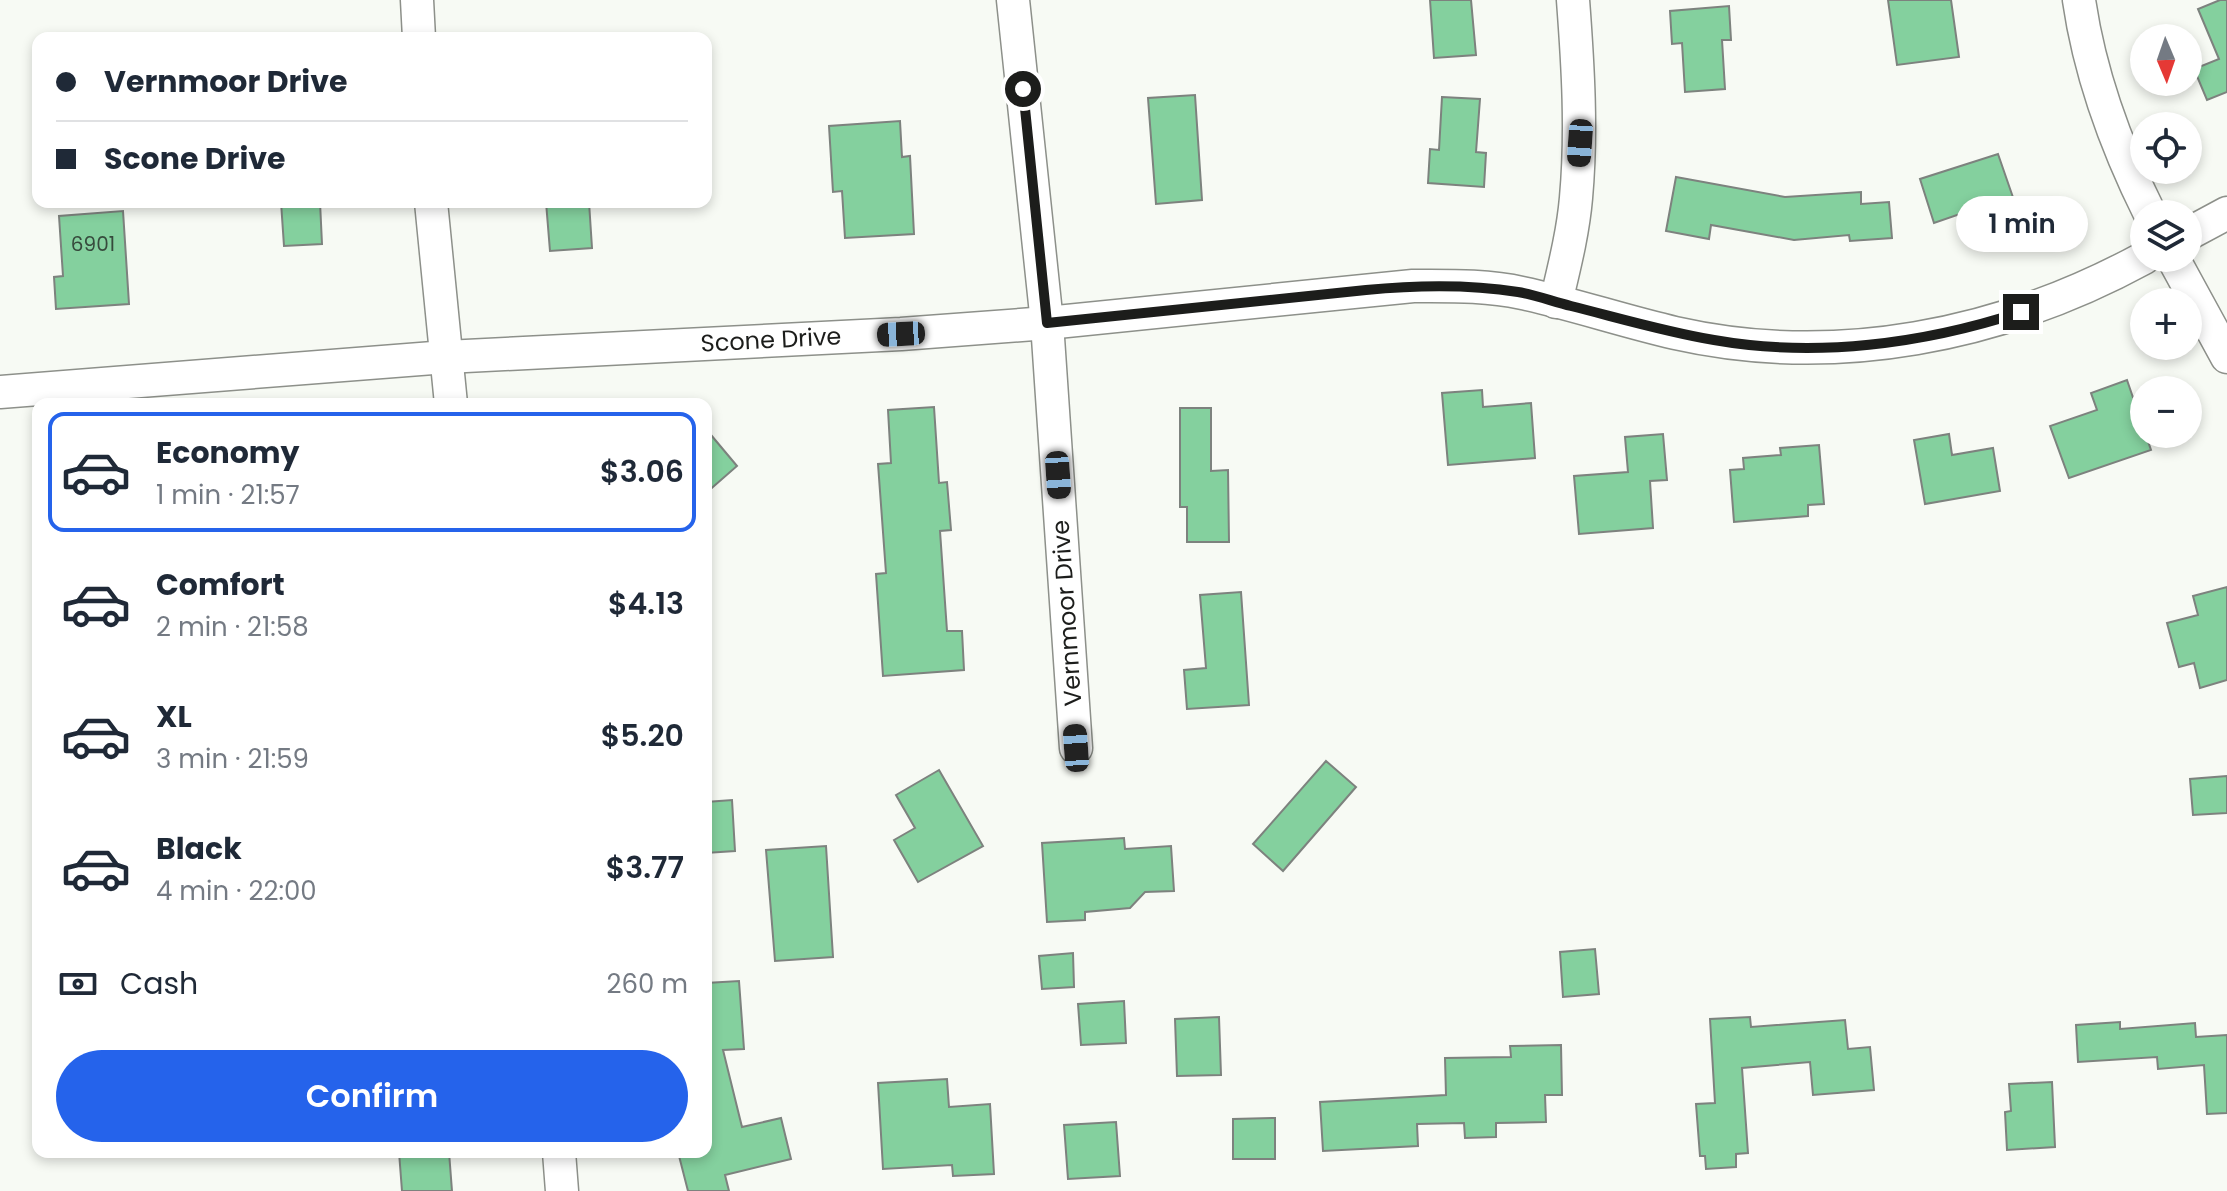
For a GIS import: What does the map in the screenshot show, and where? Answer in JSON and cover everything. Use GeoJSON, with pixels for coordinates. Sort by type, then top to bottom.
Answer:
{"type":"FeatureCollection","features":[{"type":"Feature","properties":{"kind":"street"},"geometry":{"type":"LineString","coordinates":[[417,0],[419,32]]}},
{"type":"Feature","properties":{"kind":"street","name":"Vernmoor Drive"},"geometry":{"type":"LineString","coordinates":[[1013,0],[1047,323],[1076,748]]}},
{"type":"Feature","properties":{"kind":"street"},"geometry":{"type":"LineString","coordinates":[[1556,302],[1576,202],[1579,158],[1579,77],[1573,0]]}},
{"type":"Feature","properties":{"kind":"street"},"geometry":{"type":"LineString","coordinates":[[2079,0],[2090,62],[2103,106],[2122,158],[2143,200]]}},
{"type":"Feature","properties":{"kind":"street"},"geometry":{"type":"LineString","coordinates":[[432,208],[450,398]]}},
{"type":"Feature","properties":{"kind":"street"},"geometry":{"type":"LineString","coordinates":[[2202,226],[2227,213]]}},
{"type":"Feature","properties":{"kind":"street","name":"Scone Drive"},"geometry":{"type":"LineString","coordinates":[[0,392],[446,357],[901,334],[1047,323],[1413,286],[1460,286],[1520,292],[1675,333],[1718,341],[1774,347],[1884,344],[1945,333],[2050,303],[2130,265]]}},
{"type":"Feature","properties":{"kind":"street"},"geometry":{"type":"LineString","coordinates":[[2181,272],[2227,357]]}},
{"type":"Feature","properties":{"kind":"street"},"geometry":{"type":"LineString","coordinates":[[559,1158],[562,1191]]}},
{"type":"Feature","properties":{"kind":"building"},"geometry":{"type":"Polygon","coordinates":[[[1430,0],[1471,0],[1476,55],[1434,58],[1430,0]]]}},
{"type":"Feature","properties":{"kind":"building"},"geometry":{"type":"Polygon","coordinates":[[[1888,0],[1951,0],[1959,57],[1897,65],[1888,0]]]}},
{"type":"Feature","properties":{"kind":"building"},"geometry":{"type":"Polygon","coordinates":[[[2227,0],[2227,92],[2207,100],[2202,88],[2202,66],[2219,59],[2198,9],[2227,0]]]}},
{"type":"Feature","properties":{"kind":"building"},"geometry":{"type":"Polygon","coordinates":[[[1729,6],[1731,40],[1722,40],[1725,89],[1685,92],[1682,43],[1672,44],[1670,11],[1729,6]]]}},
{"type":"Feature","properties":{"kind":"building"},"geometry":{"type":"Polygon","coordinates":[[[1195,95],[1202,200],[1156,204],[1148,98],[1195,95]]]}},
{"type":"Feature","properties":{"kind":"building"},"geometry":{"type":"Polygon","coordinates":[[[1442,97],[1480,99],[1476,152],[1486,153],[1484,187],[1428,183],[1430,149],[1439,150],[1442,97]]]}},
{"type":"Feature","properties":{"kind":"building"},"geometry":{"type":"Polygon","coordinates":[[[900,121],[902,157],[910,156],[914,234],[845,238],[842,191],[833,192],[829,126],[900,121]]]}},
{"type":"Feature","properties":{"kind":"building"},"geometry":{"type":"Polygon","coordinates":[[[1998,154],[2016,206],[1986,216],[1983,206],[1934,223],[1920,179],[1998,154]]]}},
{"type":"Feature","properties":{"kind":"building"},"geometry":{"type":"Polygon","coordinates":[[[1676,177],[1785,197],[1861,192],[1861,204],[1889,202],[1892,238],[1850,241],[1849,235],[1794,240],[1711,225],[1709,239],[1666,231],[1676,177]]]}},
{"type":"Feature","properties":{"kind":"building"},"geometry":{"type":"Polygon","coordinates":[[[281,208],[320,208],[322,244],[284,246],[281,208]]]}},
{"type":"Feature","properties":{"kind":"building"},"geometry":{"type":"Polygon","coordinates":[[[546,208],[589,208],[592,248],[550,251],[546,208]]]}},
{"type":"Feature","properties":{"kind":"building"},"geometry":{"type":"Polygon","coordinates":[[[123,211],[129,304],[56,309],[54,277],[63,276],[59,216],[123,211]]]}},
{"type":"Feature","properties":{"kind":"building"},"geometry":{"type":"Polygon","coordinates":[[[2127,380],[2130,389],[2130,448],[2151,450],[2069,478],[2050,426],[2097,410],[2091,393],[2127,380]]]}},
{"type":"Feature","properties":{"kind":"building"},"geometry":{"type":"Polygon","coordinates":[[[1482,390],[1483,407],[1531,403],[1535,458],[1448,465],[1442,393],[1482,390]]]}},
{"type":"Feature","properties":{"kind":"building"},"geometry":{"type":"Polygon","coordinates":[[[934,407],[939,483],[947,482],[951,530],[940,531],[947,631],[962,631],[964,670],[883,676],[876,574],[886,573],[878,464],[891,463],[888,410],[934,407]]]}},
{"type":"Feature","properties":{"kind":"building"},"geometry":{"type":"Polygon","coordinates":[[[1180,408],[1211,408],[1211,471],[1228,470],[1229,542],[1187,542],[1187,507],[1180,507],[1180,408]]]}},
{"type":"Feature","properties":{"kind":"building"},"geometry":{"type":"Polygon","coordinates":[[[1663,434],[1667,480],[1650,481],[1653,528],[1579,534],[1574,476],[1628,472],[1625,437],[1663,434]]]}},
{"type":"Feature","properties":{"kind":"building"},"geometry":{"type":"Polygon","coordinates":[[[1949,434],[1952,455],[1993,448],[2000,491],[1925,504],[1914,440],[1949,434]]]}},
{"type":"Feature","properties":{"kind":"building"},"geometry":{"type":"Polygon","coordinates":[[[712,436],[737,466],[712,488],[712,436]]]}},
{"type":"Feature","properties":{"kind":"building"},"geometry":{"type":"Polygon","coordinates":[[[1819,445],[1824,504],[1808,505],[1808,516],[1734,522],[1730,470],[1744,469],[1743,458],[1781,455],[1780,448],[1819,445]]]}},
{"type":"Feature","properties":{"kind":"building"},"geometry":{"type":"Polygon","coordinates":[[[2227,587],[2227,680],[2200,688],[2194,663],[2179,667],[2167,623],[2198,615],[2193,596],[2227,587]]]}},
{"type":"Feature","properties":{"kind":"building"},"geometry":{"type":"Polygon","coordinates":[[[1241,592],[1249,705],[1187,709],[1184,670],[1206,668],[1200,595],[1241,592]]]}},
{"type":"Feature","properties":{"kind":"building"},"geometry":{"type":"Polygon","coordinates":[[[1326,761],[1356,787],[1283,871],[1253,844],[1326,761]]]}},
{"type":"Feature","properties":{"kind":"building"},"geometry":{"type":"Polygon","coordinates":[[[939,770],[983,846],[918,882],[894,840],[915,828],[896,795],[939,770]]]}},
{"type":"Feature","properties":{"kind":"building"},"geometry":{"type":"Polygon","coordinates":[[[2227,776],[2227,813],[2193,815],[2190,779],[2227,776]]]}},
{"type":"Feature","properties":{"kind":"building"},"geometry":{"type":"Polygon","coordinates":[[[732,800],[735,851],[712,853],[712,802],[732,800]]]}},
{"type":"Feature","properties":{"kind":"building"},"geometry":{"type":"Polygon","coordinates":[[[1124,838],[1125,849],[1171,846],[1174,891],[1145,892],[1130,908],[1085,912],[1085,920],[1047,922],[1042,843],[1124,838]]]}},
{"type":"Feature","properties":{"kind":"building"},"geometry":{"type":"Polygon","coordinates":[[[826,846],[833,957],[775,961],[766,850],[826,846]]]}},
{"type":"Feature","properties":{"kind":"building"},"geometry":{"type":"Polygon","coordinates":[[[1595,949],[1599,994],[1563,997],[1560,952],[1595,949]]]}},
{"type":"Feature","properties":{"kind":"building"},"geometry":{"type":"Polygon","coordinates":[[[1073,953],[1074,987],[1042,989],[1039,956],[1073,953]]]}},
{"type":"Feature","properties":{"kind":"building"},"geometry":{"type":"Polygon","coordinates":[[[739,981],[744,1049],[723,1050],[742,1127],[781,1118],[791,1159],[725,1175],[729,1191],[688,1191],[680,1158],[712,1158],[712,983],[739,981]]]}},
{"type":"Feature","properties":{"kind":"building"},"geometry":{"type":"Polygon","coordinates":[[[1124,1001],[1126,1043],[1081,1045],[1078,1004],[1124,1001]]]}},
{"type":"Feature","properties":{"kind":"building"},"geometry":{"type":"Polygon","coordinates":[[[1219,1017],[1221,1075],[1177,1076],[1175,1019],[1219,1017]]]}},
{"type":"Feature","properties":{"kind":"building"},"geometry":{"type":"Polygon","coordinates":[[[1750,1017],[1751,1027],[1845,1020],[1848,1049],[1870,1047],[1874,1090],[1813,1095],[1810,1062],[1742,1068],[1748,1153],[1736,1154],[1736,1167],[1706,1169],[1705,1156],[1700,1156],[1696,1104],[1715,1103],[1710,1019],[1750,1017]]]}},
{"type":"Feature","properties":{"kind":"building"},"geometry":{"type":"Polygon","coordinates":[[[2120,1022],[2120,1029],[2195,1023],[2196,1037],[2227,1035],[2227,1113],[2207,1114],[2204,1065],[2158,1069],[2157,1057],[2078,1062],[2076,1025],[2120,1022]]]}},
{"type":"Feature","properties":{"kind":"building"},"geometry":{"type":"Polygon","coordinates":[[[1561,1045],[1562,1095],[1545,1095],[1546,1122],[1496,1123],[1496,1137],[1465,1138],[1464,1123],[1417,1124],[1418,1146],[1323,1151],[1320,1102],[1446,1095],[1445,1058],[1511,1057],[1510,1046],[1561,1045]]]}},
{"type":"Feature","properties":{"kind":"building"},"geometry":{"type":"Polygon","coordinates":[[[947,1079],[949,1107],[990,1104],[994,1174],[953,1176],[952,1165],[883,1169],[878,1083],[947,1079]]]}},
{"type":"Feature","properties":{"kind":"building"},"geometry":{"type":"Polygon","coordinates":[[[2052,1082],[2055,1147],[2007,1150],[2005,1112],[2011,1111],[2009,1084],[2052,1082]]]}},
{"type":"Feature","properties":{"kind":"building"},"geometry":{"type":"Polygon","coordinates":[[[1275,1118],[1275,1159],[1233,1159],[1233,1119],[1275,1118]]]}},
{"type":"Feature","properties":{"kind":"building"},"geometry":{"type":"Polygon","coordinates":[[[1116,1122],[1120,1176],[1068,1179],[1064,1125],[1116,1122]]]}},
{"type":"Feature","properties":{"kind":"building"},"geometry":{"type":"Polygon","coordinates":[[[399,1158],[449,1158],[452,1191],[402,1191],[399,1158]]]}},
{"type":"Feature","properties":{"kind":"route"},"geometry":{"type":"LineString","coordinates":[[1023,89],[1047,323],[1413,286],[1460,286],[1520,292],[1675,333],[1774,347],[1884,344],[1945,333],[2021,312]]}}]}
